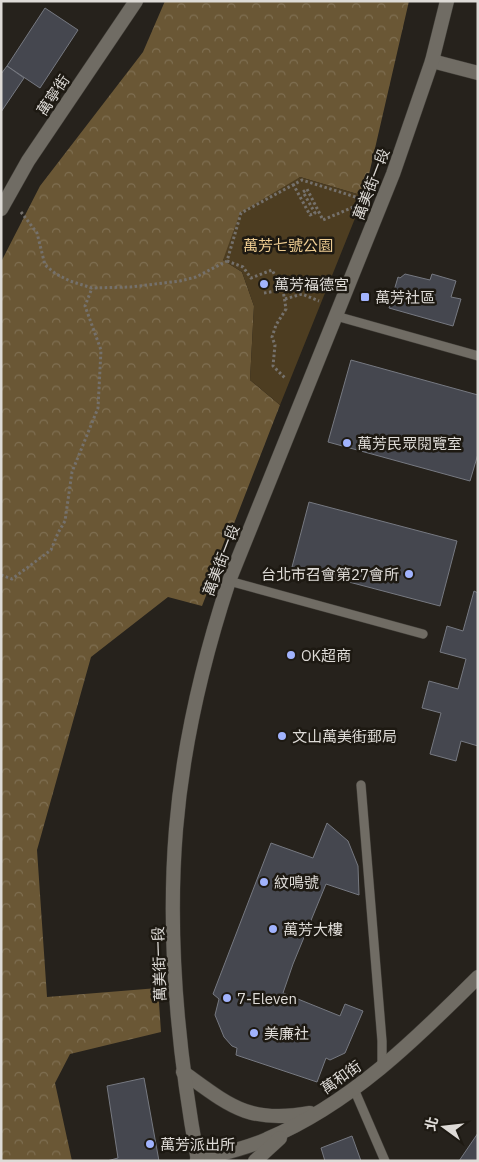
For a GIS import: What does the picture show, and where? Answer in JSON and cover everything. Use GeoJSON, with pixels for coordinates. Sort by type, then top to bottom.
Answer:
{"type":"FeatureCollection","features":[{"type":"Feature","properties":{"kind":"street","name":"萬寧街"},"geometry":{"type":"LineString","coordinates":[[1,209],[28,161],[136,1]]}},
{"type":"Feature","properties":{"kind":"street","name":"萬美街一段"},"geometry":{"type":"LineString","coordinates":[[198,1160],[183,1072],[175,980],[174,928],[176,829],[181,786],[201,680],[229,581],[393,174],[432,61],[447,1]]}},
{"type":"Feature","properties":{"kind":"street"},"geometry":{"type":"LineString","coordinates":[[432,61],[478,73]]}},
{"type":"Feature","properties":{"kind":"street","name":"萬和街"},"geometry":{"type":"LineString","coordinates":[[198,1160],[266,1140],[320,1111],[354,1089],[409,1044],[478,977]]}},
{"type":"Feature","properties":{"kind":"street"},"geometry":{"type":"LineString","coordinates":[[183,1072],[213,1095],[245,1112],[262,1116],[287,1117],[320,1111]]}},
{"type":"Feature","properties":{"kind":"street"},"geometry":{"type":"LineString","coordinates":[[255,1161],[292,1127]]}},
{"type":"Feature","properties":{"kind":"lane"},"geometry":{"type":"LineString","coordinates":[[336,316],[478,356]]}},
{"type":"Feature","properties":{"kind":"lane"},"geometry":{"type":"LineString","coordinates":[[229,581],[423,634]]}},
{"type":"Feature","properties":{"kind":"lane"},"geometry":{"type":"LineString","coordinates":[[361,785],[382,1040],[382,1067]]}},
{"type":"Feature","properties":{"kind":"lane"},"geometry":{"type":"LineString","coordinates":[[354,1089],[385,1161]]}},
{"type":"Feature","properties":{"kind":"path"},"geometry":{"type":"LineString","coordinates":[[22,212],[37,233],[46,265],[56,274],[92,288],[132,287],[196,277],[227,261],[241,213],[302,180],[366,201]]}},
{"type":"Feature","properties":{"kind":"path"},"geometry":{"type":"LineString","coordinates":[[293,184],[310,215],[315,213],[303,192],[307,188],[323,220],[358,205]]}},
{"type":"Feature","properties":{"kind":"path"},"geometry":{"type":"LineString","coordinates":[[227,261],[243,267],[251,278],[272,270],[283,290],[286,309],[276,325],[272,336],[275,345],[273,366],[286,379]]}},
{"type":"Feature","properties":{"kind":"path"},"geometry":{"type":"LineString","coordinates":[[1,575],[12,579],[51,550],[65,521],[72,472],[98,408],[102,350],[85,306],[92,288]]}},
{"type":"Feature","properties":{"kind":"path"},"geometry":{"type":"LineString","coordinates":[[264,293],[283,290]]}},
{"type":"Feature","properties":{"kind":"path"},"geometry":{"type":"LineString","coordinates":[[285,300],[302,294],[319,301]]}},
{"type":"Feature","properties":{"kind":"green space"},"geometry":{"type":"Polygon","coordinates":[[[165,1],[409,1],[364,196],[300,177],[223,260],[242,272],[254,306],[250,380],[280,405],[202,606],[168,597],[91,657],[37,850],[47,997],[158,988],[161,1032],[70,1054],[55,1083],[72,1161],[1,1161],[1,262],[40,186],[143,52],[165,1]]]}},
{"type":"Feature","properties":{"kind":"green space","name":"萬芳七號公園"},"geometry":{"type":"Polygon","coordinates":[[[300,177],[364,196],[280,405],[250,380],[254,306],[242,272],[223,260],[240,213],[300,177]]]}},
{"type":"Feature","properties":{"kind":"building"},"geometry":{"type":"Polygon","coordinates":[[[45,8],[78,30],[40,88],[7,66],[45,8]]]}},
{"type":"Feature","properties":{"kind":"building"},"geometry":{"type":"Polygon","coordinates":[[[7,66],[24,78],[1,112],[1,74],[7,66]]]}},
{"type":"Feature","properties":{"kind":"building"},"geometry":{"type":"Polygon","coordinates":[[[405,274],[430,280],[432,274],[456,281],[451,297],[461,299],[453,326],[389,308],[398,277],[400,278],[405,274]]]}},
{"type":"Feature","properties":{"kind":"building"},"geometry":{"type":"Polygon","coordinates":[[[351,360],[478,395],[478,454],[470,481],[328,442],[351,360]]]}},
{"type":"Feature","properties":{"kind":"building"},"geometry":{"type":"Polygon","coordinates":[[[309,502],[457,541],[440,606],[292,567],[309,502]]]}},
{"type":"Feature","properties":{"kind":"building"},"geometry":{"type":"Polygon","coordinates":[[[474,591],[478,593],[478,746],[461,741],[456,761],[430,754],[441,713],[422,708],[429,681],[458,689],[466,659],[440,652],[447,626],[463,631],[474,591]]]}},
{"type":"Feature","properties":{"kind":"building","name":"萬芳大樓"},"geometry":{"type":"Polygon","coordinates":[[[327,823],[348,841],[358,866],[359,895],[326,884],[283,993],[340,1016],[345,1004],[363,1011],[345,1053],[330,1060],[326,1058],[317,1082],[236,1055],[237,1048],[232,1046],[224,1037],[215,1015],[219,999],[213,994],[271,843],[313,858],[327,823]]]}},
{"type":"Feature","properties":{"kind":"building"},"geometry":{"type":"Polygon","coordinates":[[[144,1078],[159,1161],[107,1161],[118,1158],[107,1086],[144,1078]]]}},
{"type":"Feature","properties":{"kind":"building"},"geometry":{"type":"Polygon","coordinates":[[[478,1133],[478,1161],[459,1161],[478,1133]]]}},
{"type":"Feature","properties":{"kind":"building"},"geometry":{"type":"Polygon","coordinates":[[[352,1136],[361,1161],[325,1161],[321,1148],[352,1136]]]}},
{"type":"Feature","properties":{"kind":"place","name":"萬芳福德宮"},"geometry":{"type":"Point","coordinates":[264,284]}},
{"type":"Feature","properties":{"kind":"place","name":"萬芳社區"},"geometry":{"type":"Point","coordinates":[365,297]}},
{"type":"Feature","properties":{"kind":"place","name":"萬芳民眾閱覽室"},"geometry":{"type":"Point","coordinates":[347,443]}},
{"type":"Feature","properties":{"kind":"place","name":"台北市召會第27會所"},"geometry":{"type":"Point","coordinates":[409,574]}},
{"type":"Feature","properties":{"kind":"place","name":"OK超商"},"geometry":{"type":"Point","coordinates":[291,655]}},
{"type":"Feature","properties":{"kind":"place","name":"文山萬美街郵局"},"geometry":{"type":"Point","coordinates":[282,736]}},
{"type":"Feature","properties":{"kind":"place","name":"紋鳴號"},"geometry":{"type":"Point","coordinates":[264,882]}},
{"type":"Feature","properties":{"kind":"place","name":"萬芳大樓"},"geometry":{"type":"Point","coordinates":[273,929]}},
{"type":"Feature","properties":{"kind":"place","name":"7-Eleven"},"geometry":{"type":"Point","coordinates":[227,998]}},
{"type":"Feature","properties":{"kind":"place","name":"美廉社"},"geometry":{"type":"Point","coordinates":[254,1033]}},
{"type":"Feature","properties":{"kind":"place","name":"萬芳派出所"},"geometry":{"type":"Point","coordinates":[150,1144]}}]}
